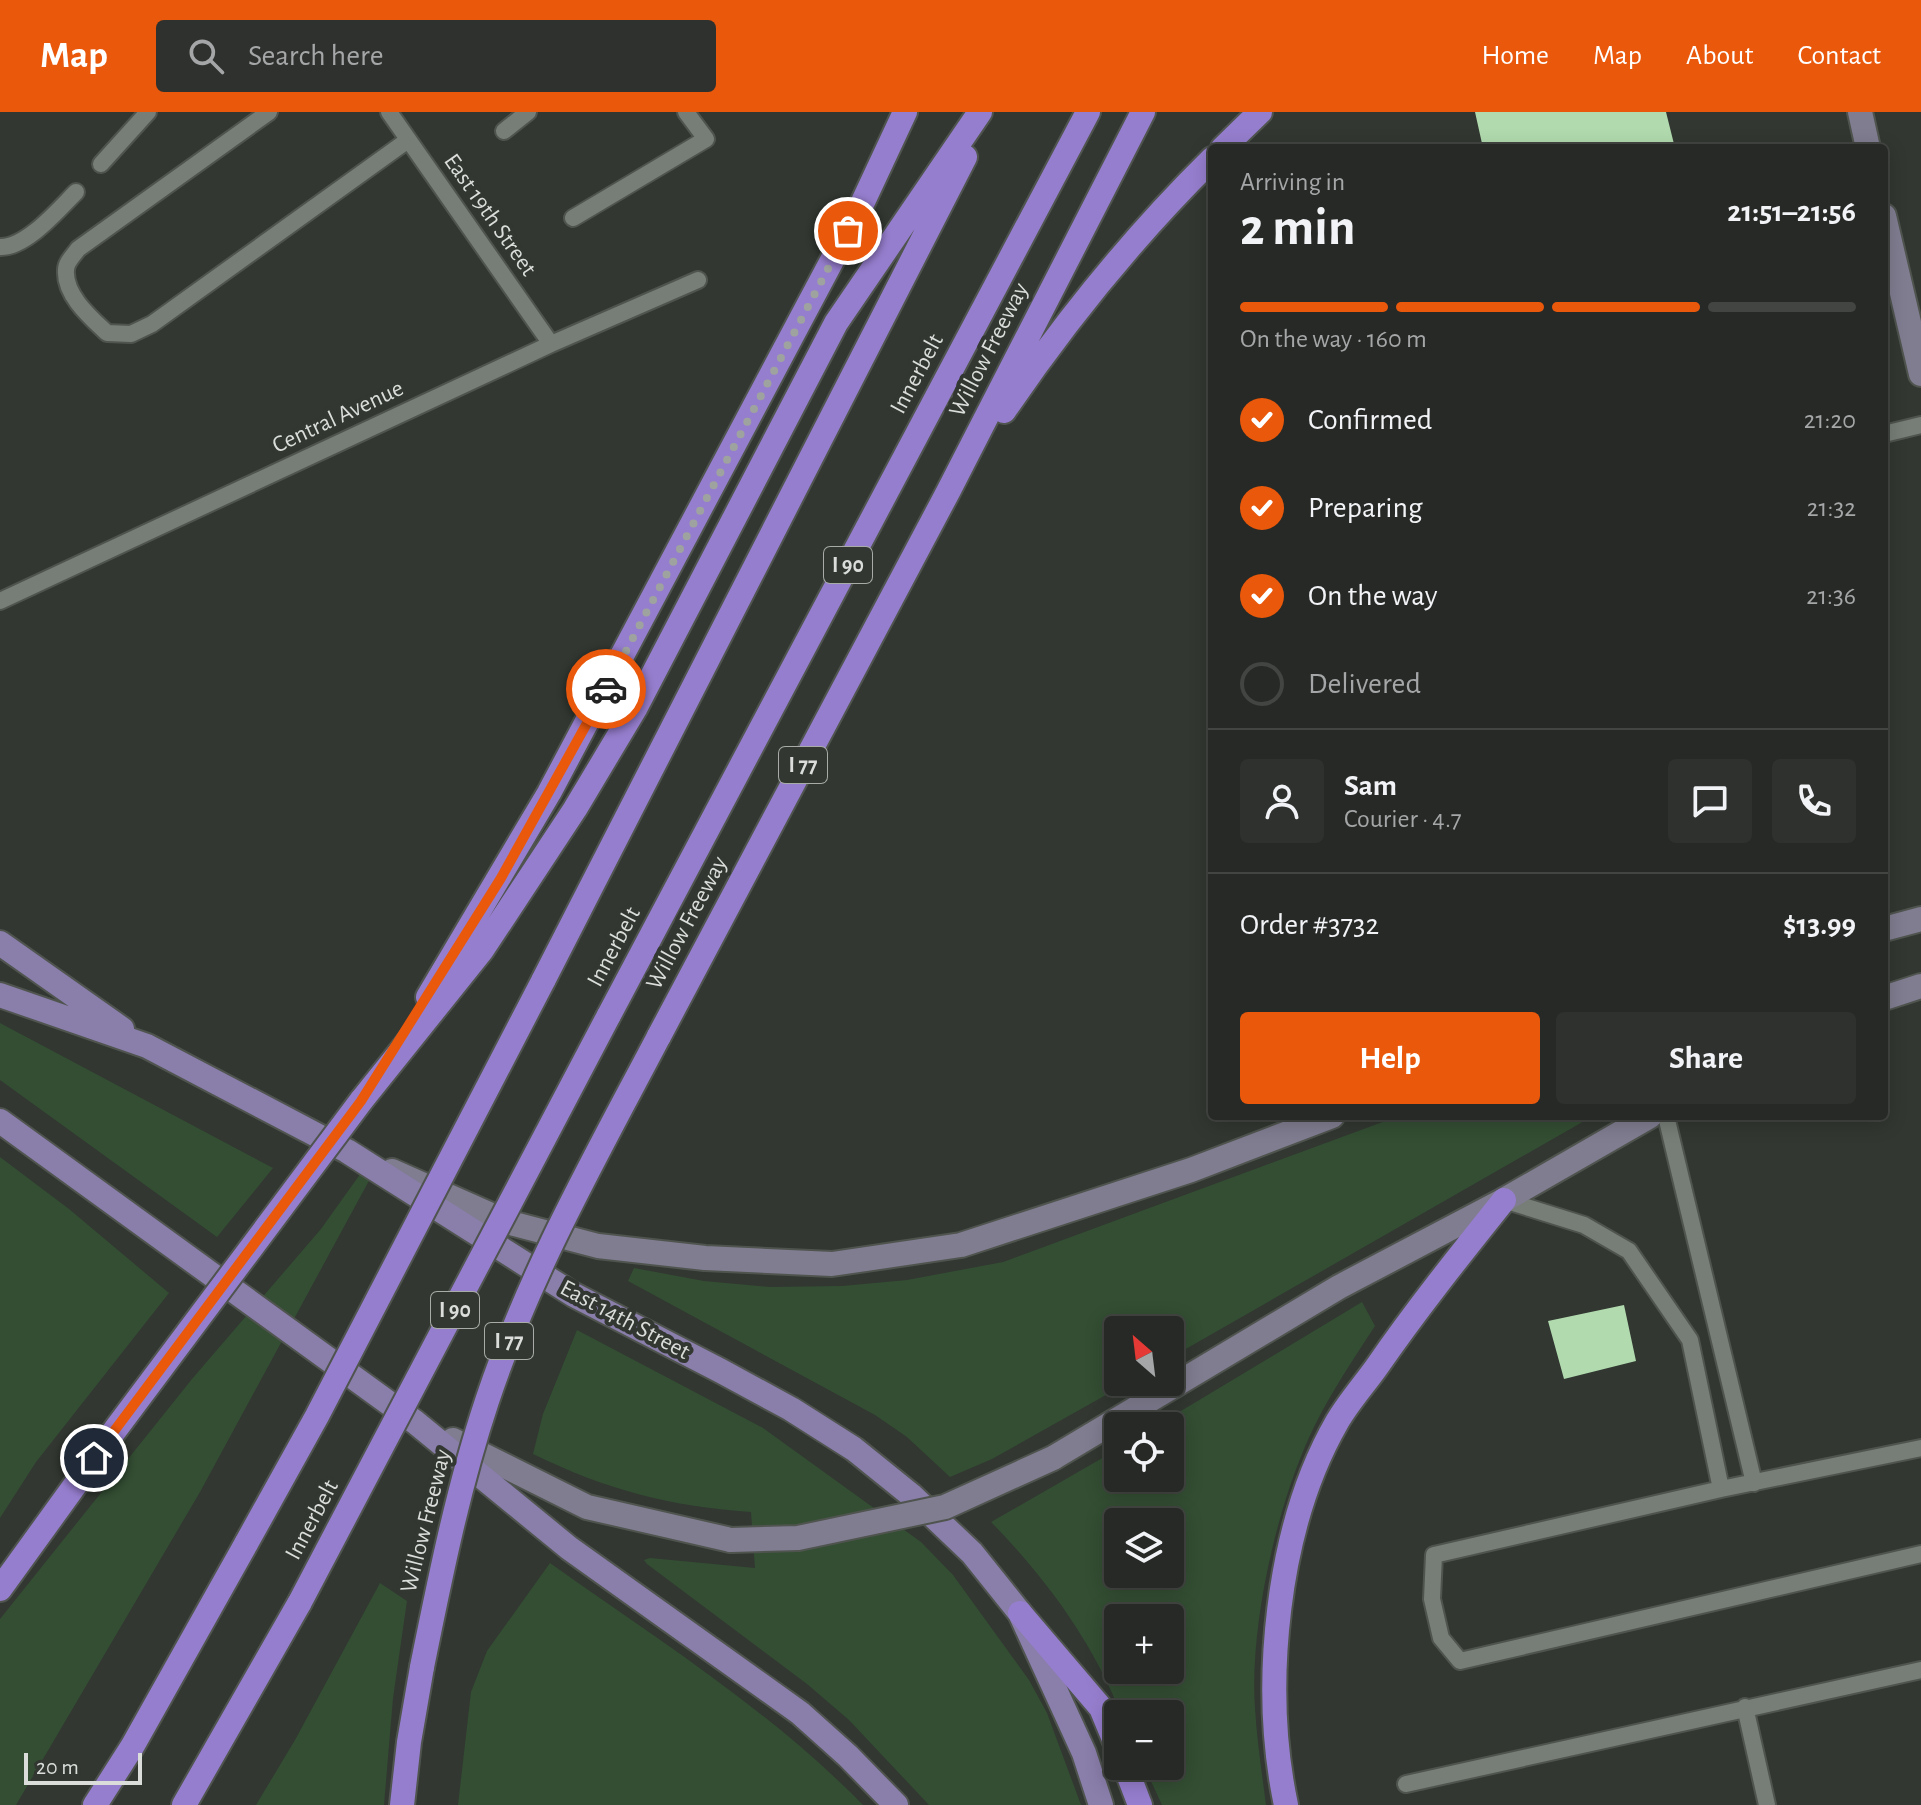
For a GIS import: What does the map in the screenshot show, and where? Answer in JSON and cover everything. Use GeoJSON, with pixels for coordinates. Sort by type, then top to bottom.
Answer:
{"type":"FeatureCollection","features":[{"type":"Feature","properties":{"kind":"highway"},"geometry":{"type":"LineString","coordinates":[[472,946],[543,805],[862,204],[905,112]]}},
{"type":"Feature","properties":{"kind":"highway"},"geometry":{"type":"LineString","coordinates":[[0,1589],[361,1101],[609,755],[836,323],[980,112]]}},
{"type":"Feature","properties":{"kind":"highway","name":"Innerbelt"},"geometry":{"type":"LineString","coordinates":[[95,1805],[132,1747],[317,1416],[987,112]]}},
{"type":"Feature","properties":{"kind":"highway","name":"Innerbelt"},"geometry":{"type":"LineString","coordinates":[[184,1805],[300,1602],[1088,112]]}},
{"type":"Feature","properties":{"kind":"highway","name":"Willow Freeway"},"geometry":{"type":"LineString","coordinates":[[402,1805],[422,1667],[466,1470],[501,1362],[533,1284],[570,1207],[948,492],[1143,112]]}},
{"type":"Feature","properties":{"kind":"highway"},"geometry":{"type":"LineString","coordinates":[[1227,144],[1260,112]]}},
{"type":"Feature","properties":{"kind":"highway"},"geometry":{"type":"LineString","coordinates":[[948,492],[1043,353],[1090,292],[1208,163]]}},
{"type":"Feature","properties":{"kind":"highway"},"geometry":{"type":"LineString","coordinates":[[1286,1805],[1275,1722],[1276,1629],[1295,1530],[1313,1475],[1337,1423],[1415,1313],[1504,1200]]}},
{"type":"Feature","properties":{"kind":"highway"},"geometry":{"type":"LineString","coordinates":[[1020,1613],[1104,1715]]}},
{"type":"Feature","properties":{"kind":"highway"},"geometry":{"type":"LineString","coordinates":[[1130,1780],[1140,1805]]}},
{"type":"Feature","properties":{"kind":"main road"},"geometry":{"type":"LineString","coordinates":[[0,943],[147,1046]]}},
{"type":"Feature","properties":{"kind":"main road","name":"East 14th Street"},"geometry":{"type":"LineString","coordinates":[[0,995],[147,1046],[347,1151],[574,1295],[749,1386],[854,1449],[911,1495],[972,1553],[1020,1613],[1084,1753],[1101,1805]]}},
{"type":"Feature","properties":{"kind":"main road"},"geometry":{"type":"LineString","coordinates":[[0,1121],[415,1422],[569,1548],[800,1713],[896,1805]]}},
{"type":"Feature","properties":{"kind":"street"},"geometry":{"type":"LineString","coordinates":[[1860,112],[1867,144]]}},
{"type":"Feature","properties":{"kind":"street"},"geometry":{"type":"LineString","coordinates":[[1888,233],[1921,374]]}},
{"type":"Feature","properties":{"kind":"street"},"geometry":{"type":"LineString","coordinates":[[1888,928],[1921,919]]}},
{"type":"Feature","properties":{"kind":"street"},"geometry":{"type":"LineString","coordinates":[[1888,997],[1921,986]]}},
{"type":"Feature","properties":{"kind":"street"},"geometry":{"type":"LineString","coordinates":[[347,1151],[507,1222],[598,1246],[705,1258],[832,1264],[961,1245],[1191,1170],[1322,1120]]}},
{"type":"Feature","properties":{"kind":"street"},"geometry":{"type":"LineString","coordinates":[[415,1422],[587,1507],[731,1540],[798,1538],[945,1507],[1053,1458],[1339,1287],[1504,1200],[1643,1120]]}},
{"type":"Feature","properties":{"kind":"lane"},"geometry":{"type":"LineString","coordinates":[[101,164],[148,112]]}},
{"type":"Feature","properties":{"kind":"lane"},"geometry":{"type":"LineString","coordinates":[[269,112],[78,249],[65,267],[66,276],[86,314],[107,333],[131,334],[152,324],[408,140]]}},
{"type":"Feature","properties":{"kind":"lane","name":"East 19th Street"},"geometry":{"type":"LineString","coordinates":[[389,112],[551,344]]}},
{"type":"Feature","properties":{"kind":"lane"},"geometry":{"type":"LineString","coordinates":[[504,131],[528,112]]}},
{"type":"Feature","properties":{"kind":"lane"},"geometry":{"type":"LineString","coordinates":[[573,218],[706,139],[686,112]]}},
{"type":"Feature","properties":{"kind":"lane"},"geometry":{"type":"LineString","coordinates":[[0,247],[24,240],[76,192]]}},
{"type":"Feature","properties":{"kind":"lane","name":"Central Avenue"},"geometry":{"type":"LineString","coordinates":[[0,601],[551,344],[698,280]]}},
{"type":"Feature","properties":{"kind":"lane"},"geometry":{"type":"LineString","coordinates":[[1888,433],[1921,425]]}},
{"type":"Feature","properties":{"kind":"lane"},"geometry":{"type":"LineString","coordinates":[[1667,1120],[1754,1483]]}},
{"type":"Feature","properties":{"kind":"lane"},"geometry":{"type":"LineString","coordinates":[[1504,1200],[1584,1225],[1629,1251],[1690,1340],[1721,1489]]}},
{"type":"Feature","properties":{"kind":"lane"},"geometry":{"type":"LineString","coordinates":[[1921,1448],[1721,1489],[1434,1555],[1432,1599],[1441,1638],[1460,1661],[1921,1554]]}},
{"type":"Feature","properties":{"kind":"lane"},"geometry":{"type":"LineString","coordinates":[[1406,1784],[1921,1670]]}},
{"type":"Feature","properties":{"kind":"lane"},"geometry":{"type":"LineString","coordinates":[[1745,1707],[1767,1805]]}},
{"type":"Feature","properties":{"kind":"green space"},"geometry":{"type":"Polygon","coordinates":[[[0,1023],[273,1168],[217,1237],[0,1080],[0,1023]]]}},
{"type":"Feature","properties":{"kind":"green space"},"geometry":{"type":"Polygon","coordinates":[[[1388,1120],[1586,1120],[1184,1350],[1184,1316],[1104,1316],[1104,1396],[992,1459],[950,1477],[907,1437],[875,1415],[628,1281],[634,1268],[704,1281],[770,1287],[842,1286],[907,1280],[1003,1262],[1388,1120]]]}},
{"type":"Feature","properties":{"kind":"green space"},"geometry":{"type":"Polygon","coordinates":[[[0,1157],[69,1209],[169,1293],[36,1462],[0,1518],[0,1157]]]}},
{"type":"Feature","properties":{"kind":"green space"},"geometry":{"type":"Polygon","coordinates":[[[361,1173],[371,1177],[200,1492],[16,1805],[0,1805],[0,1619],[192,1379],[321,1229],[361,1173]]]}},
{"type":"Feature","properties":{"kind":"green space"},"geometry":{"type":"Polygon","coordinates":[[[1362,1302],[1375,1326],[1315,1425],[1289,1489],[1269,1563],[1254,1675],[1266,1805],[1162,1805],[1150,1780],[1184,1780],[1184,1700],[1115,1700],[1108,1684],[1184,1684],[1184,1604],[1104,1604],[1104,1676],[1066,1612],[1030,1565],[991,1522],[1104,1457],[1104,1492],[1184,1492],[1184,1412],[1179,1412],[1362,1302]]]}},
{"type":"Feature","properties":{"kind":"green space"},"geometry":{"type":"Polygon","coordinates":[[[577,1330],[763,1428],[921,1542],[953,1575],[1029,1680],[1047,1713],[1081,1805],[929,1805],[849,1720],[807,1684],[647,1564],[644,1560],[650,1558],[755,1568],[751,1512],[665,1501],[613,1487],[533,1454],[543,1414],[577,1330]]]}},
{"type":"Feature","properties":{"kind":"green space"},"geometry":{"type":"Polygon","coordinates":[[[550,1563],[751,1707],[827,1770],[863,1805],[458,1805],[471,1692],[487,1651],[550,1563]]]}},
{"type":"Feature","properties":{"kind":"green space"},"geometry":{"type":"Polygon","coordinates":[[[380,1583],[407,1601],[393,1698],[384,1805],[256,1805],[295,1740],[380,1583]]]}},
{"type":"Feature","properties":{"kind":"building"},"geometry":{"type":"Polygon","coordinates":[[[1475,112],[1666,112],[1674,144],[1482,144],[1475,112]]]}},
{"type":"Feature","properties":{"kind":"building"},"geometry":{"type":"Polygon","coordinates":[[[1624,1305],[1636,1361],[1564,1379],[1548,1321],[1624,1305]]]}},
{"type":"Feature","properties":{"kind":"way so far"},"geometry":{"type":"LineString","coordinates":[[606,689],[848,231]]}},
{"type":"Feature","properties":{"kind":"route"},"geometry":{"type":"LineString","coordinates":[[94,1458],[361,1101],[501,878],[606,689]]}}]}
